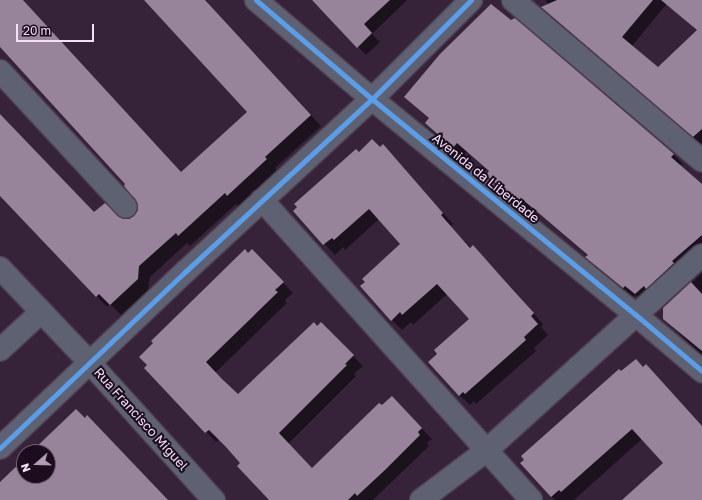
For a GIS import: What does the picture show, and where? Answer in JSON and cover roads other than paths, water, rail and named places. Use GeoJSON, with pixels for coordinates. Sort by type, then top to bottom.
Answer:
{"type":"FeatureCollection","features":[{"type":"Feature","properties":{"kind":"street","name":"Avenida da Liberdade"},"geometry":{"type":"LineString","coordinates":[[256,0],[372,99],[636,315],[702,371]]}},
{"type":"Feature","properties":{"kind":"street"},"geometry":{"type":"LineString","coordinates":[[0,448],[262,200],[372,99],[471,0]]}},
{"type":"Feature","properties":{"kind":"street"},"geometry":{"type":"LineString","coordinates":[[513,0],[702,161]]}},
{"type":"Feature","properties":{"kind":"street"},"geometry":{"type":"LineString","coordinates":[[0,71],[126,207]]}},
{"type":"Feature","properties":{"kind":"street"},"geometry":{"type":"LineString","coordinates":[[262,200],[531,500]]}},
{"type":"Feature","properties":{"kind":"street"},"geometry":{"type":"LineString","coordinates":[[421,500],[487,450],[702,254]]}},
{"type":"Feature","properties":{"kind":"street","name":"Rua Francisco Miguel"},"geometry":{"type":"LineString","coordinates":[[0,268],[90,363],[214,500]]}},
{"type":"Feature","properties":{"kind":"street"},"geometry":{"type":"LineString","coordinates":[[0,350],[41,312]]}}]}
